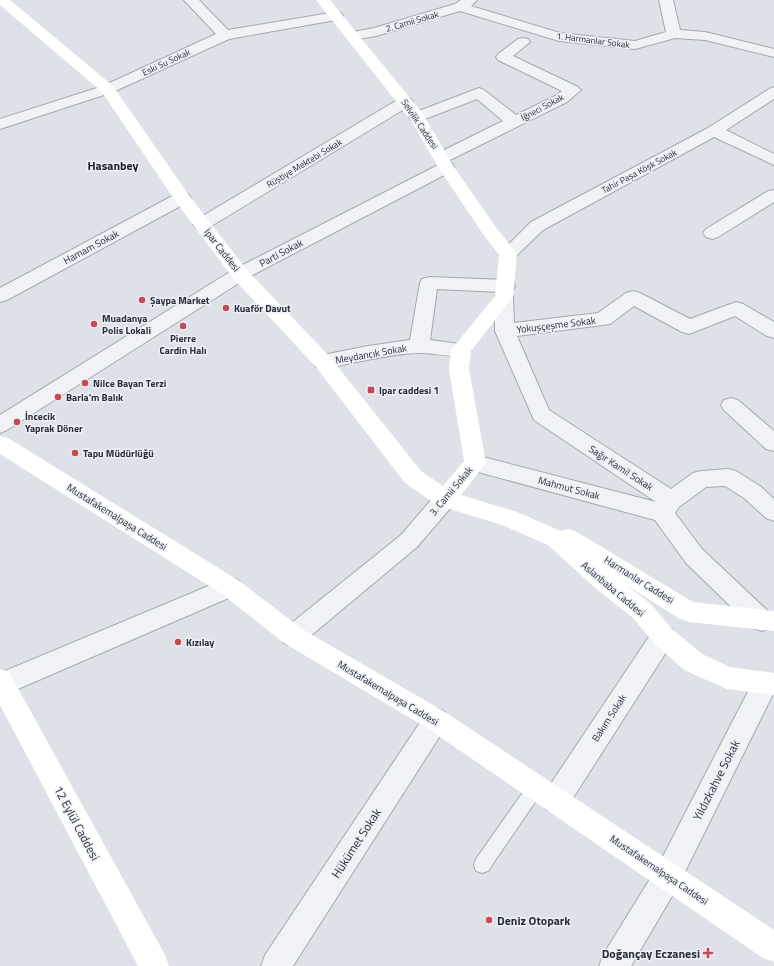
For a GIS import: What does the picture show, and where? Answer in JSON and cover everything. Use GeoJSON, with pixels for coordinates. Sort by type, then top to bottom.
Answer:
{"type":"FeatureCollection","features":[{"type":"Feature","properties":{"kind":"main road","name":"İpar Caddesi"},"geometry":{"type":"LineString","coordinates":[[2,0],[108,89],[182,198],[240,274],[323,362],[413,477],[445,499]]}},
{"type":"Feature","properties":{"kind":"main road","name":"Selvilik Caddesi"},"geometry":{"type":"LineString","coordinates":[[323,0],[417,117],[444,163],[489,230],[508,254]]}},
{"type":"Feature","properties":{"kind":"main road"},"geometry":{"type":"LineString","coordinates":[[461,350],[505,292],[508,254]]}},
{"type":"Feature","properties":{"kind":"main road","name":"3. Camii Sokak"},"geometry":{"type":"LineString","coordinates":[[445,499],[475,463],[459,369],[461,350]]}},
{"type":"Feature","properties":{"kind":"main road","name":"Mustafakemalpaşa Caddesi"},"geometry":{"type":"LineString","coordinates":[[0,444],[230,588],[293,636],[436,720],[774,947]]}},
{"type":"Feature","properties":{"kind":"main road","name":"Aslanbaba Caddesi"},"geometry":{"type":"LineString","coordinates":[[445,499],[509,518],[556,539],[602,580],[642,611],[663,636],[693,662],[727,678],[769,684]]}},
{"type":"Feature","properties":{"kind":"main road","name":"Harmanlar Caddesi"},"geometry":{"type":"LineString","coordinates":[[509,518],[552,528],[591,550],[689,612],[768,621]]}},
{"type":"Feature","properties":{"kind":"main road","name":"12 Eylül Caddesi"},"geometry":{"type":"LineString","coordinates":[[1,682],[154,966]]}},
{"type":"Feature","properties":{"kind":"street"},"geometry":{"type":"LineString","coordinates":[[191,0],[225,35]]}},
{"type":"Feature","properties":{"kind":"street"},"geometry":{"type":"LineString","coordinates":[[666,0],[674,34]]}},
{"type":"Feature","properties":{"kind":"street","name":"1. Harmanlar Sokak"},"geometry":{"type":"LineString","coordinates":[[465,4],[559,37],[635,45],[674,34],[704,36],[772,49]]}},
{"type":"Feature","properties":{"kind":"street","name":"2. Camii Sokak"},"geometry":{"type":"LineString","coordinates":[[352,36],[376,32],[465,4]]}},
{"type":"Feature","properties":{"kind":"street","name":"Eski Su Sokak"},"geometry":{"type":"LineString","coordinates":[[0,124],[108,89],[225,35],[336,16]]}},
{"type":"Feature","properties":{"kind":"street","name":"İğneci Sokak"},"geometry":{"type":"LineString","coordinates":[[444,163],[514,122],[561,99],[573,90],[503,57],[523,42]]}},
{"type":"Feature","properties":{"kind":"street","name":"Tahir Paşa Köşk Sokak"},"geometry":{"type":"LineString","coordinates":[[508,254],[537,226],[714,131],[774,92]]}},
{"type":"Feature","properties":{"kind":"street"},"geometry":{"type":"LineString","coordinates":[[417,117],[479,93],[514,122]]}},
{"type":"Feature","properties":{"kind":"street","name":"Rüştiye Mektebi Sokak"},"geometry":{"type":"LineString","coordinates":[[202,224],[405,102]]}},
{"type":"Feature","properties":{"kind":"street"},"geometry":{"type":"LineString","coordinates":[[714,131],[774,160]]}},
{"type":"Feature","properties":{"kind":"street","name":"Parti Sokak"},"geometry":{"type":"LineString","coordinates":[[0,425],[240,274],[444,163]]}},
{"type":"Feature","properties":{"kind":"street"},"geometry":{"type":"LineString","coordinates":[[712,233],[774,196]]}},
{"type":"Feature","properties":{"kind":"street","name":"Hamam Sokak"},"geometry":{"type":"LineString","coordinates":[[0,296],[182,198]]}},
{"type":"Feature","properties":{"kind":"street","name":"Meydancık Sokak"},"geometry":{"type":"LineString","coordinates":[[419,346],[429,283],[505,292]]}},
{"type":"Feature","properties":{"kind":"street","name":"Sağır Kamil Sokak"},"geometry":{"type":"LineString","coordinates":[[505,292],[505,331],[541,416],[667,507],[694,556],[768,621]]}},
{"type":"Feature","properties":{"kind":"street","name":"Yokuşçeşme Sokak"},"geometry":{"type":"LineString","coordinates":[[505,331],[603,319],[633,297],[689,327],[736,308],[774,331]]}},
{"type":"Feature","properties":{"kind":"street","name":"Meydancık Sokak"},"geometry":{"type":"LineString","coordinates":[[323,362],[368,353],[419,346],[461,350]]}},
{"type":"Feature","properties":{"kind":"street"},"geometry":{"type":"LineString","coordinates":[[731,405],[774,443]]}},
{"type":"Feature","properties":{"kind":"street","name":"Mahmut Sokak"},"geometry":{"type":"LineString","coordinates":[[475,463],[667,507]]}},
{"type":"Feature","properties":{"kind":"street"},"geometry":{"type":"LineString","coordinates":[[667,507],[701,479],[728,477],[752,492],[774,512]]}},
{"type":"Feature","properties":{"kind":"street","name":"3. Camii Sokak"},"geometry":{"type":"LineString","coordinates":[[293,636],[409,541],[445,499]]}},
{"type":"Feature","properties":{"kind":"street"},"geometry":{"type":"LineString","coordinates":[[1,682],[230,588]]}},
{"type":"Feature","properties":{"kind":"street","name":"Bakım Sokak"},"geometry":{"type":"LineString","coordinates":[[546,794],[663,636]]}},
{"type":"Feature","properties":{"kind":"street","name":"Yıldızkahve Sokak"},"geometry":{"type":"LineString","coordinates":[[614,966],[668,876],[769,684]]}},
{"type":"Feature","properties":{"kind":"street","name":"Hükümet Sokak"},"geometry":{"type":"LineString","coordinates":[[276,966],[436,720]]}},
{"type":"Feature","properties":{"kind":"lane"},"geometry":{"type":"LineString","coordinates":[[482,865],[546,794]]}},
{"type":"Feature","properties":{"kind":"place","name":"Şaypa Market"},"geometry":{"type":"Point","coordinates":[142,300]}},
{"type":"Feature","properties":{"kind":"place","name":"Kuaför Davut"},"geometry":{"type":"Point","coordinates":[226,308]}},
{"type":"Feature","properties":{"kind":"place","name":"Muadanya Polis Lokali"},"geometry":{"type":"Point","coordinates":[94,324]}},
{"type":"Feature","properties":{"kind":"place","name":"Pierre Cardin Halı"},"geometry":{"type":"Point","coordinates":[183,326]}},
{"type":"Feature","properties":{"kind":"place","name":"Nilce Bayan Terzi"},"geometry":{"type":"Point","coordinates":[85,383]}},
{"type":"Feature","properties":{"kind":"place","name":"Ipar caddesi 1"},"geometry":{"type":"Point","coordinates":[371,390]}},
{"type":"Feature","properties":{"kind":"place","name":"Barla'm Balık"},"geometry":{"type":"Point","coordinates":[58,397]}},
{"type":"Feature","properties":{"kind":"place","name":"İncecik Yaprak Döner"},"geometry":{"type":"Point","coordinates":[17,422]}},
{"type":"Feature","properties":{"kind":"place","name":"Tapu Müdürlüğü"},"geometry":{"type":"Point","coordinates":[75,453]}},
{"type":"Feature","properties":{"kind":"place","name":"Kızılay"},"geometry":{"type":"Point","coordinates":[178,642]}},
{"type":"Feature","properties":{"kind":"place","name":"Deniz Otopark"},"geometry":{"type":"Point","coordinates":[489,920]}},
{"type":"Feature","properties":{"kind":"place","name":"Doğançay Eczanesi"},"geometry":{"type":"Point","coordinates":[708,953]}},
{"type":"Feature","properties":{"kind":"district","name":"Hasanbey"},"geometry":{"type":"Point","coordinates":[113,165]}}]}
